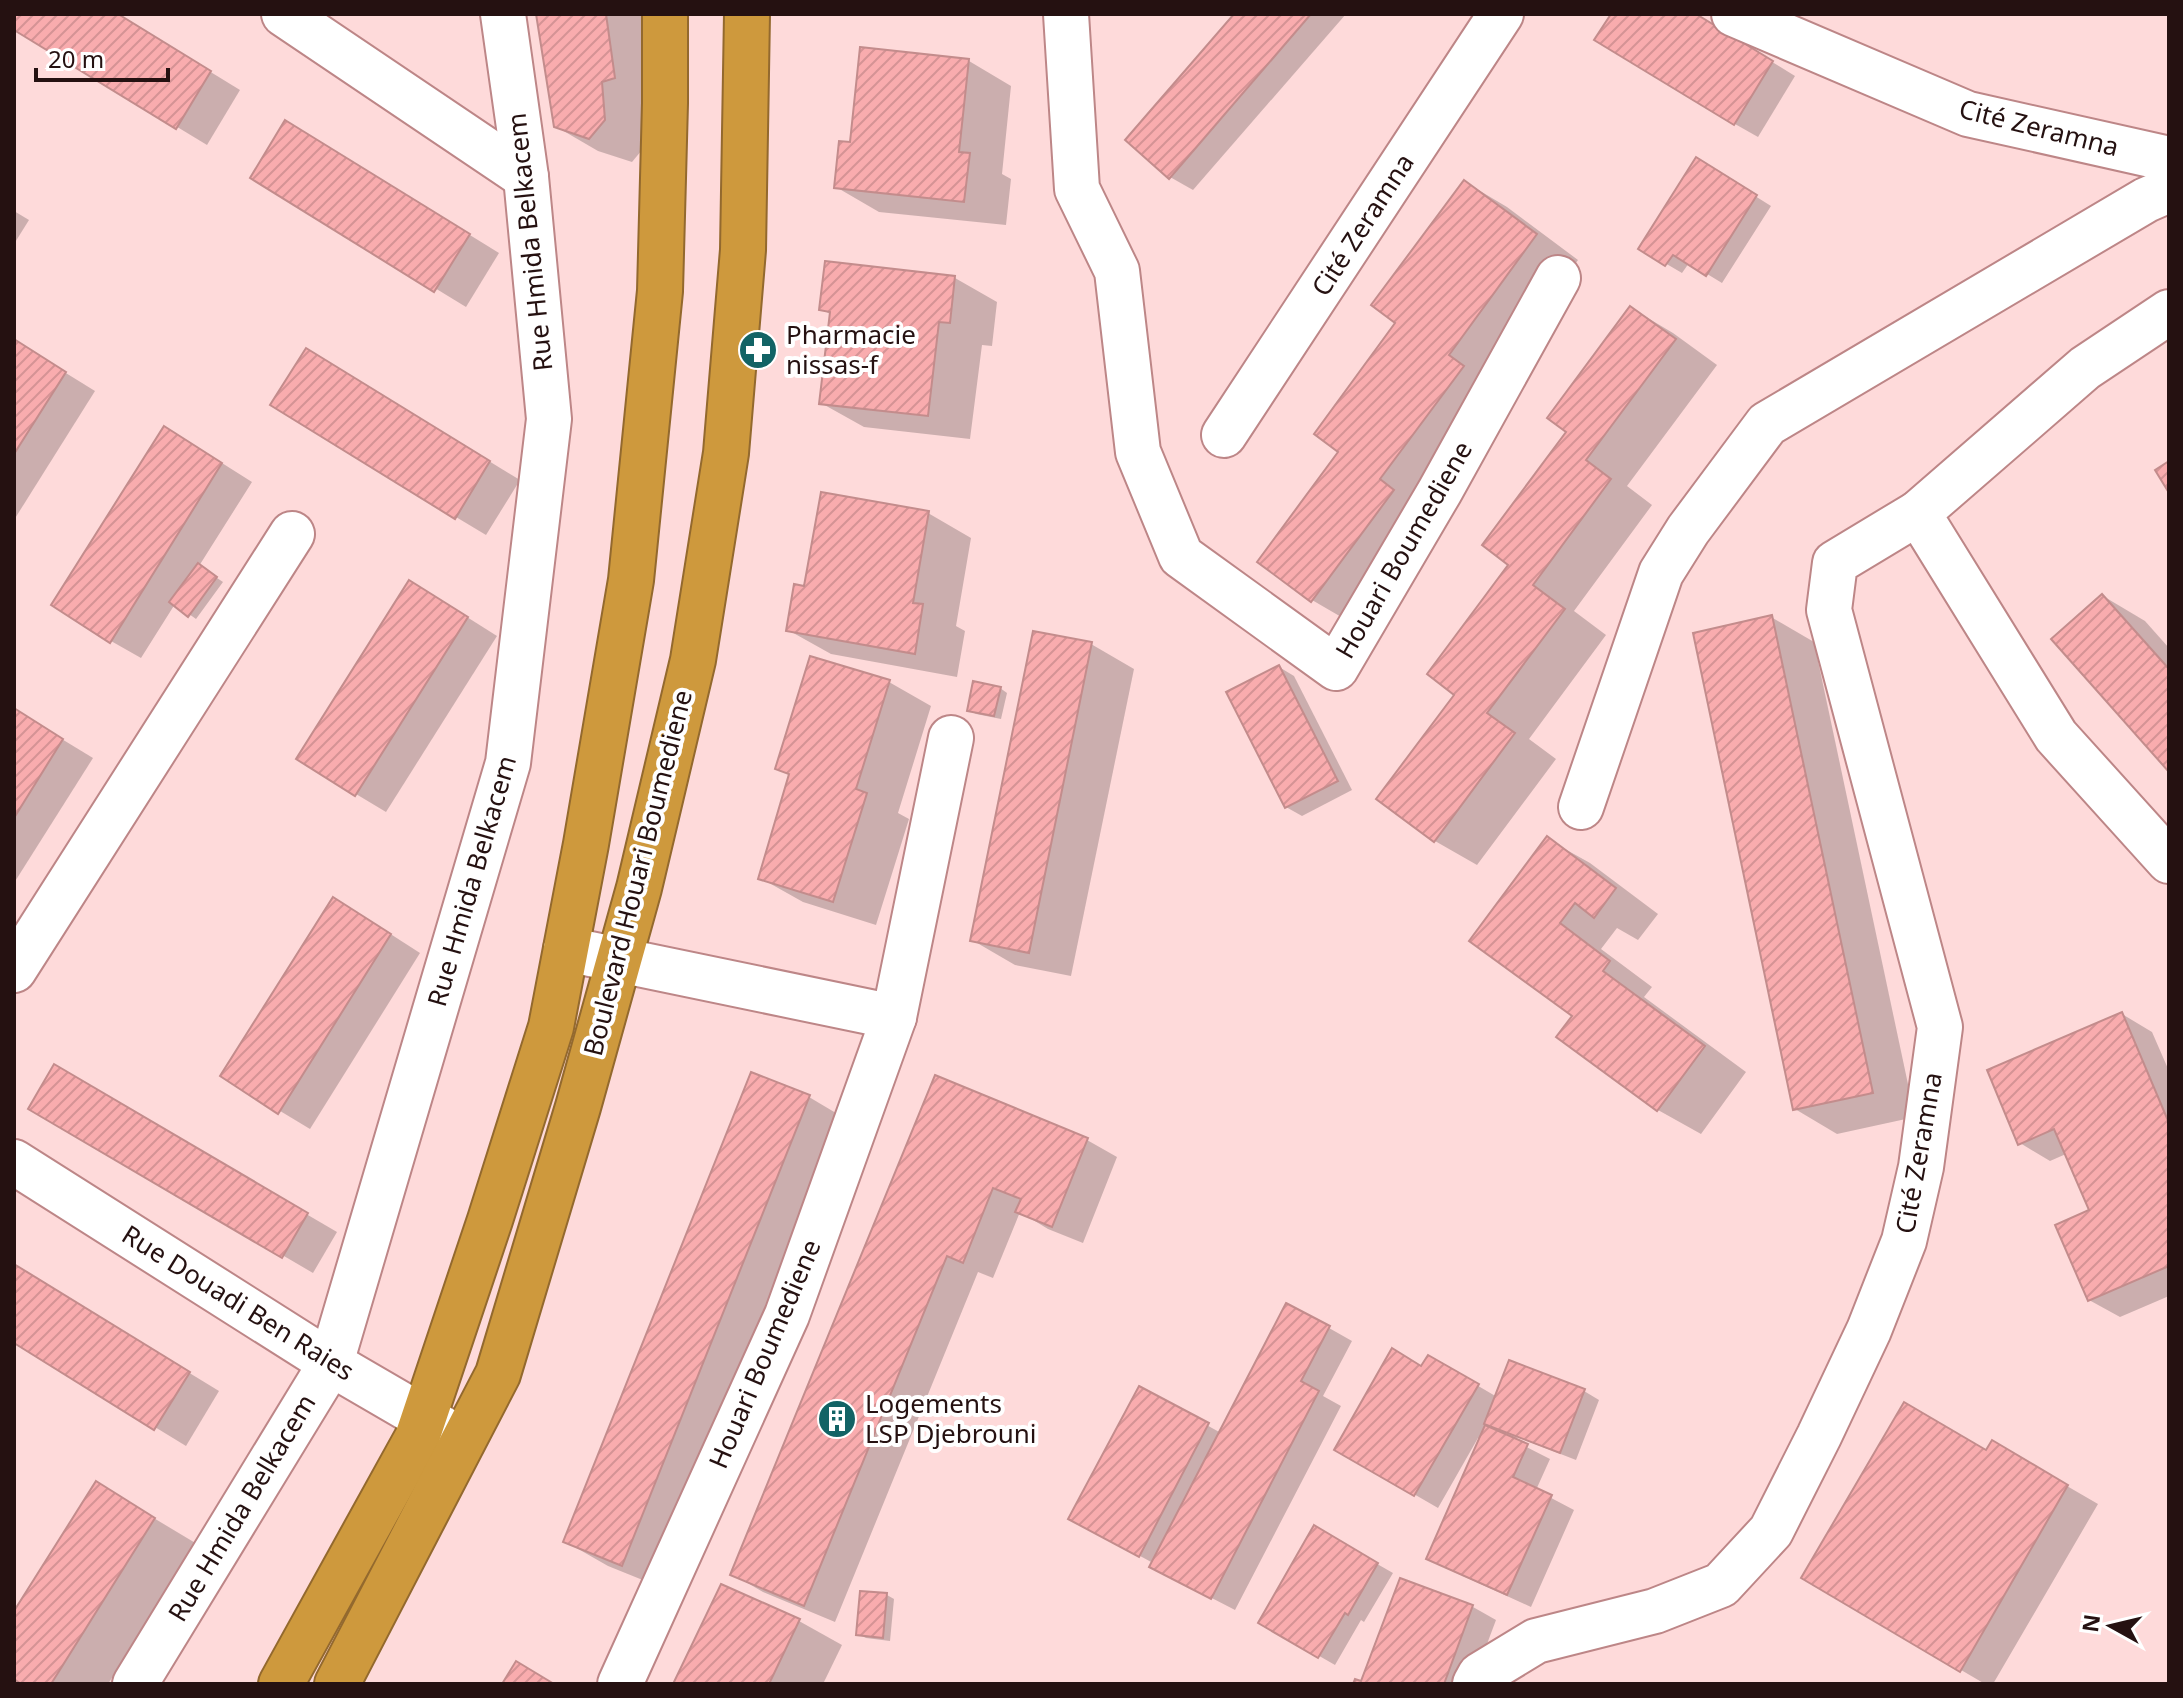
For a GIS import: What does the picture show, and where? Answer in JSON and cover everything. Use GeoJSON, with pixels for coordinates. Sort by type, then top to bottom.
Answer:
{"type":"FeatureCollection","features":[{"type":"Feature","properties":{"kind":"highway","name":"Boulevard Houari Boumediene"},"geometry":{"type":"LineString","coordinates":[[281,1684],[417,1438],[551,1027],[631,580],[660,291],[665,14]]}},
{"type":"Feature","properties":{"kind":"highway","name":"Boulevard Houari Boumediene"},"geometry":{"type":"LineString","coordinates":[[337,1684],[498,1374],[578,1107],[639,888],[693,660],[726,453],[743,250],[747,14]]}},
{"type":"Feature","properties":{"kind":"street"},"geometry":{"type":"LineString","coordinates":[[284,14],[526,177]]}},
{"type":"Feature","properties":{"kind":"street","name":"Rue Hmida Belkacem"},"geometry":{"type":"LineString","coordinates":[[135,1684],[331,1363],[508,763],[549,419],[526,177],[503,14]]}},
{"type":"Feature","properties":{"kind":"street","name":"Houari Boumediene"},"geometry":{"type":"LineString","coordinates":[[1066,14],[1077,189],[1117,271],[1138,452],[1175,543],[1181,556],[1336,668],[1440,491],[1558,278]]}},
{"type":"Feature","properties":{"kind":"street","name":"Cité Zeramna"},"geometry":{"type":"LineString","coordinates":[[1224,435],[1501,14]]}},
{"type":"Feature","properties":{"kind":"street","name":"Cité Zeramna"},"geometry":{"type":"LineString","coordinates":[[1734,14],[1968,114],[2169,159]]}},
{"type":"Feature","properties":{"kind":"street"},"geometry":{"type":"LineString","coordinates":[[1581,807],[1661,573],[1688,530],[1767,424],[2146,200],[2169,190]]}},
{"type":"Feature","properties":{"kind":"street","name":"Cité Zeramna"},"geometry":{"type":"LineString","coordinates":[[1475,1684],[1480,1675],[1536,1641],[1655,1611],[1721,1585],[1771,1531],[1869,1330],[1904,1241],[1921,1167],[1940,1027],[1829,610],[1835,563],[1918,513],[2085,368],[2169,312]]}},
{"type":"Feature","properties":{"kind":"street"},"geometry":{"type":"LineString","coordinates":[[1918,513],[2056,736],[2169,861]]}},
{"type":"Feature","properties":{"kind":"street"},"geometry":{"type":"LineString","coordinates":[[14,970],[292,534]]}},
{"type":"Feature","properties":{"kind":"street","name":"Houari Boumediene"},"geometry":{"type":"LineString","coordinates":[[620,1684],[787,1315],[894,1017],[951,738]]}},
{"type":"Feature","properties":{"kind":"street"},"geometry":{"type":"LineString","coordinates":[[566,949],[894,1017]]}},
{"type":"Feature","properties":{"kind":"street","name":"Rue Douadi Ben Raies"},"geometry":{"type":"LineString","coordinates":[[14,1162],[331,1363],[463,1441]]}},
{"type":"Feature","properties":{"kind":"building"},"geometry":{"type":"Polygon","coordinates":[[[14,14],[118,14],[211,71],[176,129],[14,30],[14,14]]]}},
{"type":"Feature","properties":{"kind":"building"},"geometry":{"type":"Polygon","coordinates":[[[536,14],[606,14],[615,78],[602,82],[605,120],[589,139],[554,127],[536,14]]]}},
{"type":"Feature","properties":{"kind":"building"},"geometry":{"type":"Polygon","coordinates":[[[1234,14],[1311,14],[1169,179],[1125,140],[1234,14]]]}},
{"type":"Feature","properties":{"kind":"building"},"geometry":{"type":"Polygon","coordinates":[[[1611,14],[1696,14],[1773,61],[1734,125],[1594,40],[1611,14]]]}},
{"type":"Feature","properties":{"kind":"building"},"geometry":{"type":"Polygon","coordinates":[[[860,47],[969,59],[959,152],[970,153],[964,202],[834,188],[839,141],[850,142],[860,47]]]}},
{"type":"Feature","properties":{"kind":"building"},"geometry":{"type":"Polygon","coordinates":[[[285,120],[470,234],[434,292],[250,178],[285,120]]]}},
{"type":"Feature","properties":{"kind":"building"},"geometry":{"type":"Polygon","coordinates":[[[1696,157],[1757,195],[1706,276],[1673,255],[1665,266],[1638,249],[1696,157]]]}},
{"type":"Feature","properties":{"kind":"building"},"geometry":{"type":"Polygon","coordinates":[[[1464,180],[1537,234],[1449,355],[1464,366],[1380,479],[1394,490],[1311,602],[1257,562],[1338,452],[1314,434],[1395,323],[1371,305],[1464,180]]]}},
{"type":"Feature","properties":{"kind":"building"},"geometry":{"type":"Polygon","coordinates":[[[825,261],[955,276],[950,323],[939,322],[928,416],[819,404],[830,312],[819,310],[825,261]]]}},
{"type":"Feature","properties":{"kind":"building"},"geometry":{"type":"Polygon","coordinates":[[[1630,306],[1676,339],[1586,460],[1611,479],[1533,585],[1565,609],[1487,713],[1515,733],[1434,842],[1376,799],[1454,695],[1427,674],[1508,565],[1482,545],[1566,432],[1547,418],[1630,306]]]}},
{"type":"Feature","properties":{"kind":"building"},"geometry":{"type":"Polygon","coordinates":[[[14,339],[66,372],[14,454],[14,339]]]}},
{"type":"Feature","properties":{"kind":"building"},"geometry":{"type":"Polygon","coordinates":[[[306,348],[490,461],[455,519],[270,405],[306,348]]]}},
{"type":"Feature","properties":{"kind":"building"},"geometry":{"type":"Polygon","coordinates":[[[164,426],[222,463],[110,643],[51,605],[164,426]]]}},
{"type":"Feature","properties":{"kind":"building"},"geometry":{"type":"Polygon","coordinates":[[[2169,461],[2169,493],[2155,470],[2169,461]]]}},
{"type":"Feature","properties":{"kind":"building"},"geometry":{"type":"Polygon","coordinates":[[[821,492],[929,511],[913,603],[923,604],[915,654],[786,631],[794,584],[804,586],[821,492]]]}},
{"type":"Feature","properties":{"kind":"building"},"geometry":{"type":"Polygon","coordinates":[[[198,563],[217,577],[188,617],[169,602],[198,563]]]}},
{"type":"Feature","properties":{"kind":"building"},"geometry":{"type":"Polygon","coordinates":[[[409,580],[468,617],[355,796],[296,759],[409,580]]]}},
{"type":"Feature","properties":{"kind":"building"},"geometry":{"type":"Polygon","coordinates":[[[2102,594],[2169,669],[2169,772],[2051,639],[2102,594]]]}},
{"type":"Feature","properties":{"kind":"building"},"geometry":{"type":"Polygon","coordinates":[[[1772,615],[1873,1093],[1793,1110],[1693,633],[1772,615]]]}},
{"type":"Feature","properties":{"kind":"building"},"geometry":{"type":"Polygon","coordinates":[[[1033,631],[1092,642],[1029,953],[970,941],[1033,631]]]}},
{"type":"Feature","properties":{"kind":"building"},"geometry":{"type":"Polygon","coordinates":[[[810,656],[890,680],[856,789],[867,793],[833,902],[758,879],[789,774],[775,769],[810,656]]]}},
{"type":"Feature","properties":{"kind":"building"},"geometry":{"type":"Polygon","coordinates":[[[1279,665],[1338,781],[1285,808],[1226,692],[1279,665]]]}},
{"type":"Feature","properties":{"kind":"building"},"geometry":{"type":"Polygon","coordinates":[[[973,681],[1001,687],[994,716],[967,711],[973,681]]]}},
{"type":"Feature","properties":{"kind":"building"},"geometry":{"type":"Polygon","coordinates":[[[14,708],[63,739],[14,818],[14,708]]]}},
{"type":"Feature","properties":{"kind":"building"},"geometry":{"type":"Polygon","coordinates":[[[1547,836],[1616,888],[1594,918],[1575,903],[1560,923],[1610,961],[1603,971],[1705,1046],[1657,1111],[1556,1037],[1572,1016],[1469,941],[1547,836]]]}},
{"type":"Feature","properties":{"kind":"building"},"geometry":{"type":"Polygon","coordinates":[[[333,897],[391,934],[278,1114],[220,1076],[333,897]]]}},
{"type":"Feature","properties":{"kind":"building"},"geometry":{"type":"Polygon","coordinates":[[[2122,1012],[2169,1123],[2169,1266],[2088,1301],[2055,1225],[2089,1210],[2054,1129],[2018,1145],[1987,1070],[2122,1012]]]}},
{"type":"Feature","properties":{"kind":"building"},"geometry":{"type":"Polygon","coordinates":[[[54,1064],[308,1213],[282,1258],[28,1109],[54,1064]]]}},
{"type":"Feature","properties":{"kind":"building"},"geometry":{"type":"Polygon","coordinates":[[[751,1072],[810,1095],[622,1566],[563,1542],[751,1072]]]}},
{"type":"Feature","properties":{"kind":"building","name":"Logements LSP Djebrouni"},"geometry":{"type":"Polygon","coordinates":[[[935,1075],[1088,1138],[1052,1227],[1015,1212],[1021,1199],[993,1188],[963,1263],[947,1256],[804,1606],[730,1575],[935,1075]]]}},
{"type":"Feature","properties":{"kind":"building"},"geometry":{"type":"Polygon","coordinates":[[[14,1264],[190,1372],[154,1430],[14,1343],[14,1264]]]}},
{"type":"Feature","properties":{"kind":"building"},"geometry":{"type":"Polygon","coordinates":[[[1286,1303],[1330,1326],[1301,1381],[1319,1391],[1211,1599],[1149,1567],[1286,1303]]]}},
{"type":"Feature","properties":{"kind":"building"},"geometry":{"type":"Polygon","coordinates":[[[1392,1348],[1421,1366],[1428,1355],[1479,1384],[1414,1496],[1334,1450],[1392,1348]]]}},
{"type":"Feature","properties":{"kind":"building"},"geometry":{"type":"Polygon","coordinates":[[[1509,1360],[1585,1389],[1560,1453],[1484,1424],[1509,1360]]]}},
{"type":"Feature","properties":{"kind":"building"},"geometry":{"type":"Polygon","coordinates":[[[1139,1386],[1209,1423],[1139,1557],[1068,1519],[1139,1386]]]}},
{"type":"Feature","properties":{"kind":"building"},"geometry":{"type":"Polygon","coordinates":[[[1904,1402],[1986,1450],[1992,1440],[2068,1485],[1960,1672],[1801,1578],[1904,1402]]]}},
{"type":"Feature","properties":{"kind":"building"},"geometry":{"type":"Polygon","coordinates":[[[1485,1425],[1528,1444],[1513,1477],[1552,1495],[1507,1595],[1426,1559],[1485,1425]]]}},
{"type":"Feature","properties":{"kind":"building"},"geometry":{"type":"Polygon","coordinates":[[[96,1481],[155,1518],[51,1684],[21,1684],[14,1679],[14,1611],[96,1481]]]}},
{"type":"Feature","properties":{"kind":"building"},"geometry":{"type":"Polygon","coordinates":[[[1314,1525],[1378,1563],[1348,1615],[1345,1613],[1318,1658],[1258,1623],[1314,1525]]]}},
{"type":"Feature","properties":{"kind":"building"},"geometry":{"type":"Polygon","coordinates":[[[1400,1578],[1473,1605],[1444,1684],[1353,1684],[1355,1679],[1361,1681],[1400,1578]]]}},
{"type":"Feature","properties":{"kind":"building"},"geometry":{"type":"Polygon","coordinates":[[[721,1584],[800,1619],[769,1684],[673,1684],[721,1584]]]}},
{"type":"Feature","properties":{"kind":"building"},"geometry":{"type":"Polygon","coordinates":[[[860,1591],[887,1593],[883,1638],[856,1635],[860,1591]]]}},
{"type":"Feature","properties":{"kind":"building"},"geometry":{"type":"Polygon","coordinates":[[[516,1661],[554,1684],[502,1684],[516,1661]]]}},
{"type":"Feature","properties":{"kind":"place","name":"Pharmacie nissas-f"},"geometry":{"type":"Point","coordinates":[758,350]}},
{"type":"Feature","properties":{"kind":"place","name":"Logements LSP Djebrouni"},"geometry":{"type":"Point","coordinates":[837,1419]}}]}
